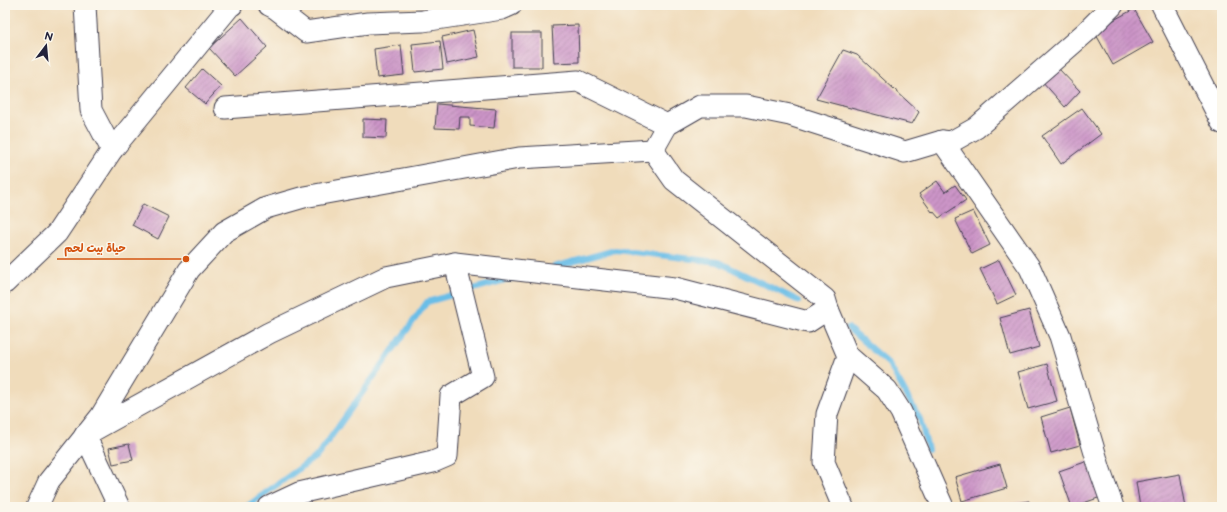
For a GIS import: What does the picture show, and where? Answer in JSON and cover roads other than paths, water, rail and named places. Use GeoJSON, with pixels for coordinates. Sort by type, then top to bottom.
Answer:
{"type":"FeatureCollection","features":[{"type":"Feature","properties":{"kind":"street"},"geometry":{"type":"LineString","coordinates":[[84,5],[90,110],[112,150]]}},
{"type":"Feature","properties":{"kind":"street"},"geometry":{"type":"LineString","coordinates":[[5,283],[56,232],[112,150],[232,5]]}},
{"type":"Feature","properties":{"kind":"street"},"geometry":{"type":"LineString","coordinates":[[269,5],[306,32],[368,23],[423,20],[502,9],[511,5]]}},
{"type":"Feature","properties":{"kind":"street"},"geometry":{"type":"LineString","coordinates":[[653,150],[667,125],[700,106],[746,106],[790,115],[905,152],[942,141],[951,142],[976,128],[1086,32],[1114,5]]}},
{"type":"Feature","properties":{"kind":"street"},"geometry":{"type":"LineString","coordinates":[[1162,5],[1222,123]]}},
{"type":"Feature","properties":{"kind":"street"},"geometry":{"type":"LineString","coordinates":[[224,108],[578,81],[667,125]]}},
{"type":"Feature","properties":{"kind":"street"},"geometry":{"type":"LineString","coordinates":[[942,141],[1030,268],[1060,336],[1100,470],[1113,507]]}},
{"type":"Feature","properties":{"kind":"street"},"geometry":{"type":"LineString","coordinates":[[653,150],[674,180],[825,299],[848,356],[887,390],[901,412],[943,507]]}},
{"type":"Feature","properties":{"kind":"street"},"geometry":{"type":"LineString","coordinates":[[37,507],[49,481],[101,416],[189,270],[224,232],[266,208],[304,197],[519,158],[653,150]]}},
{"type":"Feature","properties":{"kind":"street"},"geometry":{"type":"LineString","coordinates":[[85,435],[269,334],[386,277],[455,263],[675,288],[808,322],[828,309]]}},
{"type":"Feature","properties":{"kind":"street"},"geometry":{"type":"LineString","coordinates":[[269,507],[299,493],[433,462],[447,456],[451,396],[483,377],[455,263]]}},
{"type":"Feature","properties":{"kind":"street"},"geometry":{"type":"LineString","coordinates":[[843,507],[824,462],[827,414],[848,356]]}},
{"type":"Feature","properties":{"kind":"street"},"geometry":{"type":"LineString","coordinates":[[85,435],[119,507]]}},
{"type":"Feature","properties":{"kind":"waterway"},"geometry":{"type":"LineString","coordinates":[[554,267],[615,250],[718,262],[799,301]]}},
{"type":"Feature","properties":{"kind":"waterway"},"geometry":{"type":"LineString","coordinates":[[246,507],[318,455],[427,302],[516,277]]}},
{"type":"Feature","properties":{"kind":"waterway"},"geometry":{"type":"LineString","coordinates":[[848,328],[889,364],[920,419],[928,449]]}},
{"type":"Feature","properties":{"kind":"place","name":"حياة بيت لحم"},"geometry":{"type":"Point","coordinates":[186,259]}}]}
